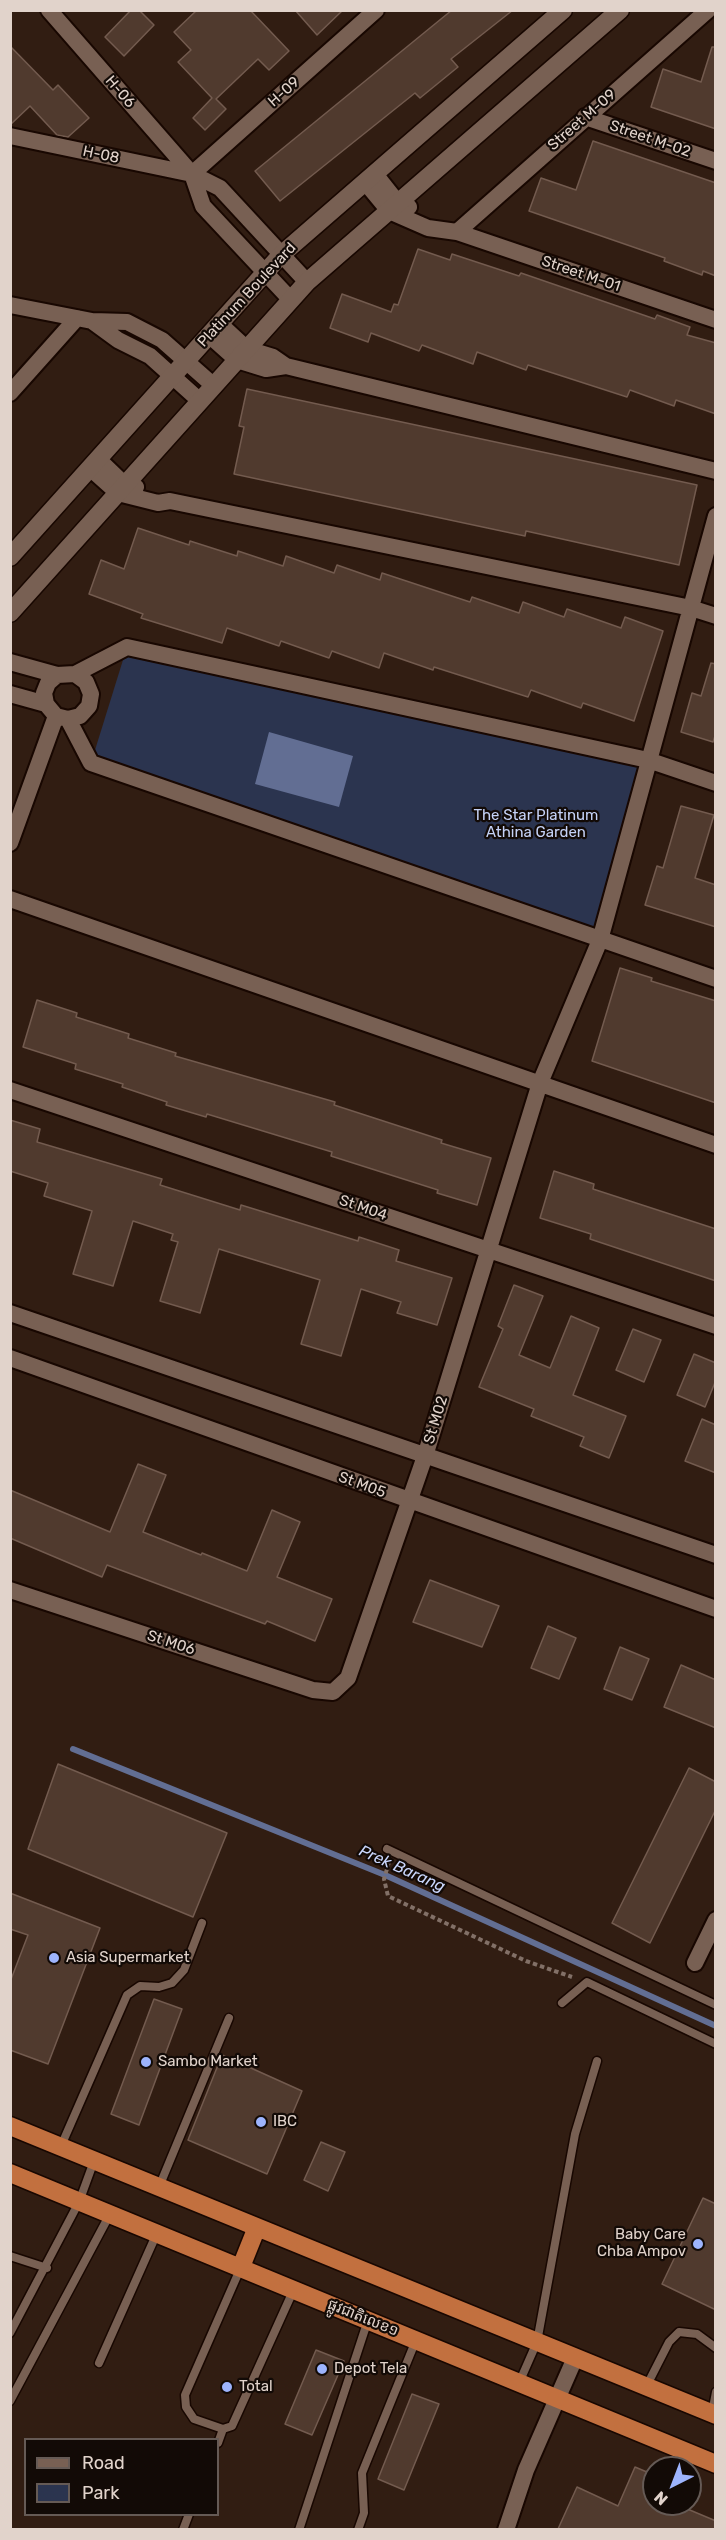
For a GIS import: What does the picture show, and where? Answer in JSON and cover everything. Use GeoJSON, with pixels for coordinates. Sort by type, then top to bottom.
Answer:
{"type":"FeatureCollection","features":[{"type":"Feature","properties":{"kind":"highway"},"geometry":{"type":"LineString","coordinates":[[10,2126],[714,2414]]}},
{"type":"Feature","properties":{"kind":"highway","name":"ផ្លូវជាតិលេខ១"},"geometry":{"type":"LineString","coordinates":[[10,2173],[716,2464]]}},
{"type":"Feature","properties":{"kind":"highway"},"geometry":{"type":"LineString","coordinates":[[241,2267],[257,2228]]}},
{"type":"Feature","properties":{"kind":"street","name":"H-06"},"geometry":{"type":"LineString","coordinates":[[49,10],[192,174]]}},
{"type":"Feature","properties":{"kind":"street","name":"H-09"},"geometry":{"type":"LineString","coordinates":[[192,174],[376,10]]}},
{"type":"Feature","properties":{"kind":"street","name":"Platinum Boulevard"},"geometry":{"type":"LineString","coordinates":[[10,557],[281,255],[563,10]]}},
{"type":"Feature","properties":{"kind":"street"},"geometry":{"type":"LineString","coordinates":[[10,613],[307,282],[620,10]]}},
{"type":"Feature","properties":{"kind":"street","name":"Street M-09"},"geometry":{"type":"LineString","coordinates":[[451,230],[708,10]]}},
{"type":"Feature","properties":{"kind":"street","name":"Street M-02"},"geometry":{"type":"LineString","coordinates":[[585,117],[716,161]]}},
{"type":"Feature","properties":{"kind":"street","name":"H-08"},"geometry":{"type":"LineString","coordinates":[[10,135],[192,174]]}},
{"type":"Feature","properties":{"kind":"street"},"geometry":{"type":"LineString","coordinates":[[192,174],[220,188],[307,282]]}},
{"type":"Feature","properties":{"kind":"street"},"geometry":{"type":"LineString","coordinates":[[192,174],[203,206],[291,300]]}},
{"type":"Feature","properties":{"kind":"street"},"geometry":{"type":"LineString","coordinates":[[370,178],[394,207]]}},
{"type":"Feature","properties":{"kind":"street","name":"Street M-01"},"geometry":{"type":"LineString","coordinates":[[394,207],[428,228],[451,230],[716,320]]}},
{"type":"Feature","properties":{"kind":"street"},"geometry":{"type":"LineString","coordinates":[[10,305],[84,320],[127,322],[162,340],[214,386]]}},
{"type":"Feature","properties":{"kind":"street"},"geometry":{"type":"LineString","coordinates":[[84,320],[150,356],[200,401]]}},
{"type":"Feature","properties":{"kind":"street"},"geometry":{"type":"LineString","coordinates":[[10,393],[84,320]]}},
{"type":"Feature","properties":{"kind":"street"},"geometry":{"type":"LineString","coordinates":[[214,329],[242,355],[266,369],[286,366],[716,471]]}},
{"type":"Feature","properties":{"kind":"street"},"geometry":{"type":"LineString","coordinates":[[94,464],[122,489],[161,494],[170,501],[691,608],[716,616]]}},
{"type":"Feature","properties":{"kind":"street","name":"St M02"},"geometry":{"type":"LineString","coordinates":[[333,1692],[348,1678],[425,1456],[540,1083],[600,940],[716,516]]}},
{"type":"Feature","properties":{"kind":"street"},"geometry":{"type":"LineString","coordinates":[[10,662],[57,675],[75,674],[127,647],[648,760],[716,783]]}},
{"type":"Feature","properties":{"kind":"street"},"geometry":{"type":"LineString","coordinates":[[10,694],[57,713],[80,716],[89,706],[91,694],[86,682],[75,674]]}},
{"type":"Feature","properties":{"kind":"street"},"geometry":{"type":"LineString","coordinates":[[57,675],[48,683],[44,693],[91,763],[716,979]]}},
{"type":"Feature","properties":{"kind":"street"},"geometry":{"type":"LineString","coordinates":[[10,843],[57,713]]}},
{"type":"Feature","properties":{"kind":"street"},"geometry":{"type":"LineString","coordinates":[[10,899],[716,1145]]}},
{"type":"Feature","properties":{"kind":"street","name":"St M04"},"geometry":{"type":"LineString","coordinates":[[10,1090],[716,1326]]}},
{"type":"Feature","properties":{"kind":"street"},"geometry":{"type":"LineString","coordinates":[[10,1313],[716,1555]]}},
{"type":"Feature","properties":{"kind":"street","name":"St M05"},"geometry":{"type":"LineString","coordinates":[[10,1358],[716,1609]]}},
{"type":"Feature","properties":{"kind":"street","name":"St M06"},"geometry":{"type":"LineString","coordinates":[[10,1590],[313,1690],[333,1692]]}},
{"type":"Feature","properties":{"kind":"street"},"geometry":{"type":"LineString","coordinates":[[695,1964],[716,1920]]}},
{"type":"Feature","properties":{"kind":"street"},"geometry":{"type":"LineString","coordinates":[[507,2529],[525,2470],[575,2358]]}},
{"type":"Feature","properties":{"kind":"lane"},"geometry":{"type":"LineString","coordinates":[[387,1849],[716,2005]]}},
{"type":"Feature","properties":{"kind":"lane"},"geometry":{"type":"LineString","coordinates":[[61,2146],[127,1995],[140,1986],[159,1987],[172,1983],[184,1970],[202,1923]]}},
{"type":"Feature","properties":{"kind":"lane"},"geometry":{"type":"LineString","coordinates":[[562,2003],[587,1982],[716,2044]]}},
{"type":"Feature","properties":{"kind":"lane"},"geometry":{"type":"LineString","coordinates":[[159,2187],[229,2018]]}},
{"type":"Feature","properties":{"kind":"lane"},"geometry":{"type":"LineString","coordinates":[[519,2383],[537,2342],[575,2134],[597,2061]]}},
{"type":"Feature","properties":{"kind":"lane"},"geometry":{"type":"LineString","coordinates":[[10,2334],[47,2268],[79,2202],[94,2160]]}},
{"type":"Feature","properties":{"kind":"lane"},"geometry":{"type":"LineString","coordinates":[[10,2401],[110,2214]]}},
{"type":"Feature","properties":{"kind":"lane"},"geometry":{"type":"LineString","coordinates":[[99,2363],[157,2233]]}},
{"type":"Feature","properties":{"kind":"lane"},"geometry":{"type":"LineString","coordinates":[[10,2256],[47,2268]]}},
{"type":"Feature","properties":{"kind":"lane"},"geometry":{"type":"LineString","coordinates":[[241,2267],[185,2395],[186,2407],[194,2419],[223,2429],[232,2426],[294,2289]]}},
{"type":"Feature","properties":{"kind":"lane"},"geometry":{"type":"LineString","coordinates":[[299,2529],[368,2320]]}},
{"type":"Feature","properties":{"kind":"lane"},"geometry":{"type":"LineString","coordinates":[[646,2387],[669,2342],[679,2332],[697,2334],[716,2348]]}},
{"type":"Feature","properties":{"kind":"lane"},"geometry":{"type":"LineString","coordinates":[[358,2529],[364,2513],[362,2473],[416,2340]]}},
{"type":"Feature","properties":{"kind":"lane"},"geometry":{"type":"LineString","coordinates":[[714,2414],[716,2392]]}},
{"type":"Feature","properties":{"kind":"lane"},"geometry":{"type":"LineString","coordinates":[[219,2440],[223,2429]]}},
{"type":"Feature","properties":{"kind":"path"},"geometry":{"type":"LineString","coordinates":[[387,1849],[390,1859],[384,1879],[388,1896],[526,1960],[587,1982]]}},
{"type":"Feature","properties":{"kind":"green space","name":"The Star Platinum Athina Garden"},"geometry":{"type":"Polygon","coordinates":[[[127,647],[648,760],[600,940],[91,763],[127,647]]]}},
{"type":"Feature","properties":{"kind":"shaded area"},"geometry":{"type":"Polygon","coordinates":[[[269,732],[353,756],[339,807],[255,784],[269,732]]]}},
{"type":"Feature","properties":{"kind":"building"},"geometry":{"type":"Polygon","coordinates":[[[131,10],[139,10],[154,25],[124,56],[105,37],[131,10]]]}},
{"type":"Feature","properties":{"kind":"building"},"geometry":{"type":"Polygon","coordinates":[[[197,10],[250,10],[289,51],[269,70],[258,59],[216,99],[226,109],[205,130],[193,118],[212,98],[178,62],[191,50],[174,32],[197,10]]]}},
{"type":"Feature","properties":{"kind":"building"},"geometry":{"type":"Polygon","coordinates":[[[295,10],[343,10],[317,35],[295,10]]]}},
{"type":"Feature","properties":{"kind":"building"},"geometry":{"type":"Polygon","coordinates":[[[452,10],[513,10],[451,59],[458,67],[420,98],[415,93],[280,201],[255,171],[452,10]]]}},
{"type":"Feature","properties":{"kind":"building"},"geometry":{"type":"Polygon","coordinates":[[[10,46],[53,90],[58,85],[89,118],[68,137],[57,135],[30,106],[10,125],[10,46]]]}},
{"type":"Feature","properties":{"kind":"building"},"geometry":{"type":"Polygon","coordinates":[[[712,47],[716,47],[716,129],[651,107],[663,69],[701,82],[712,47]]]}},
{"type":"Feature","properties":{"kind":"building"},"geometry":{"type":"Polygon","coordinates":[[[593,141],[716,183],[716,276],[703,271],[702,275],[664,261],[665,258],[529,211],[541,178],[576,190],[593,141]]]}},
{"type":"Feature","properties":{"kind":"building"},"geometry":{"type":"Polygon","coordinates":[[[418,249],[450,260],[452,254],[519,276],[521,273],[655,319],[657,315],[690,327],[687,335],[716,343],[716,414],[676,400],[674,406],[630,390],[627,397],[528,365],[526,370],[477,352],[473,364],[422,345],[419,351],[371,333],[368,342],[330,328],[342,294],[391,312],[394,304],[398,305],[418,249]]]}},
{"type":"Feature","properties":{"kind":"building"},"geometry":{"type":"Polygon","coordinates":[[[247,389],[697,485],[679,565],[526,531],[525,536],[234,474],[244,427],[239,426],[247,389]]]}},
{"type":"Feature","properties":{"kind":"building"},"geometry":{"type":"Polygon","coordinates":[[[138,528],[189,545],[190,541],[237,556],[238,551],[283,566],[286,556],[334,573],[337,565],[380,580],[382,573],[470,602],[472,597],[519,613],[523,602],[564,617],[567,609],[621,628],[625,617],[663,631],[634,721],[583,703],[581,708],[531,690],[528,697],[434,667],[433,670],[384,653],[379,668],[332,651],[329,658],[281,641],[279,646],[227,628],[222,643],[141,618],[143,614],[89,594],[101,560],[124,569],[138,528]]]}},
{"type":"Feature","properties":{"kind":"building"},"geometry":{"type":"Polygon","coordinates":[[[711,663],[716,664],[716,733],[713,742],[681,732],[692,693],[701,696],[711,663]]]}},
{"type":"Feature","properties":{"kind":"building"},"geometry":{"type":"Polygon","coordinates":[[[681,806],[714,815],[695,878],[716,885],[716,927],[645,905],[657,866],[663,868],[681,806]]]}},
{"type":"Feature","properties":{"kind":"building"},"geometry":{"type":"Polygon","coordinates":[[[620,968],[652,978],[651,981],[716,1001],[716,1103],[592,1061],[620,968]]]}},
{"type":"Feature","properties":{"kind":"building"},"geometry":{"type":"Polygon","coordinates":[[[37,1000],[77,1013],[76,1017],[129,1034],[128,1038],[176,1053],[175,1056],[335,1102],[334,1105],[491,1158],[477,1205],[437,1193],[438,1190],[331,1156],[332,1152],[207,1114],[206,1117],[166,1105],[167,1102],[122,1087],[123,1084],[75,1069],[76,1064],[23,1047],[37,1000]]]}},
{"type":"Feature","properties":{"kind":"building"},"geometry":{"type":"Polygon","coordinates":[[[10,1120],[40,1129],[37,1142],[162,1179],[160,1185],[240,1210],[241,1205],[358,1241],[359,1237],[399,1250],[396,1261],[452,1278],[437,1325],[397,1313],[401,1302],[361,1289],[341,1356],[301,1344],[320,1280],[219,1249],[200,1313],[160,1301],[178,1242],[171,1240],[173,1234],[133,1221],[113,1286],[73,1274],[92,1211],[44,1196],[48,1183],[10,1171],[10,1120]]]}},
{"type":"Feature","properties":{"kind":"building"},"geometry":{"type":"Polygon","coordinates":[[[554,1171],[594,1184],[593,1189],[716,1229],[716,1281],[590,1239],[591,1234],[540,1218],[554,1171]]]}},
{"type":"Feature","properties":{"kind":"building"},"geometry":{"type":"Polygon","coordinates":[[[514,1285],[543,1296],[519,1355],[550,1368],[571,1316],[599,1328],[573,1395],[626,1416],[609,1458],[580,1446],[584,1437],[531,1416],[534,1409],[479,1387],[503,1329],[498,1326],[514,1285]]]}},
{"type":"Feature","properties":{"kind":"building"},"geometry":{"type":"Polygon","coordinates":[[[633,1329],[661,1340],[644,1382],[616,1370],[633,1329]]]}},
{"type":"Feature","properties":{"kind":"building"},"geometry":{"type":"Polygon","coordinates":[[[694,1354],[716,1363],[716,1380],[705,1407],[677,1395],[694,1354]]]}},
{"type":"Feature","properties":{"kind":"building"},"geometry":{"type":"Polygon","coordinates":[[[702,1419],[716,1425],[716,1473],[685,1461],[702,1419]]]}},
{"type":"Feature","properties":{"kind":"building"},"geometry":{"type":"Polygon","coordinates":[[[138,1464],[166,1475],[143,1532],[201,1555],[202,1553],[247,1571],[272,1510],[300,1522],[277,1577],[332,1599],[315,1641],[267,1621],[265,1624],[107,1565],[102,1577],[10,1538],[10,1490],[110,1532],[138,1464]]]}},
{"type":"Feature","properties":{"kind":"building"},"geometry":{"type":"Polygon","coordinates":[[[430,1580],[499,1606],[482,1647],[413,1622],[430,1580]]]}},
{"type":"Feature","properties":{"kind":"building"},"geometry":{"type":"Polygon","coordinates":[[[548,1626],[576,1638],[559,1679],[531,1668],[548,1626]]]}},
{"type":"Feature","properties":{"kind":"building"},"geometry":{"type":"Polygon","coordinates":[[[620,1647],[649,1659],[632,1700],[604,1689],[620,1647]]]}},
{"type":"Feature","properties":{"kind":"building"},"geometry":{"type":"Polygon","coordinates":[[[681,1665],[716,1680],[716,1728],[664,1707],[681,1665]]]}},
{"type":"Feature","properties":{"kind":"building"},"geometry":{"type":"Polygon","coordinates":[[[58,1764],[227,1833],[193,1917],[28,1849],[58,1764]]]}},
{"type":"Feature","properties":{"kind":"building"},"geometry":{"type":"Polygon","coordinates":[[[689,1768],[716,1782],[716,1809],[650,1943],[612,1923],[689,1768]]]}},
{"type":"Feature","properties":{"kind":"building","name":"Asia Supermarket"},"geometry":{"type":"Polygon","coordinates":[[[10,1893],[100,1928],[48,2064],[10,2050],[10,1982],[28,1935],[10,1929],[10,1893]]]}},
{"type":"Feature","properties":{"kind":"building","name":"Sambo Market"},"geometry":{"type":"Polygon","coordinates":[[[154,1999],[182,2009],[139,2125],[111,2114],[154,1999]]]}},
{"type":"Feature","properties":{"kind":"building"},"geometry":{"type":"Polygon","coordinates":[[[222,2055],[302,2091],[267,2174],[188,2140],[222,2055]]]}},
{"type":"Feature","properties":{"kind":"building"},"geometry":{"type":"Polygon","coordinates":[[[321,2142],[345,2152],[328,2191],[304,2180],[321,2142]]]}},
{"type":"Feature","properties":{"kind":"building","name":"Baby Care Chba Ampov"},"geometry":{"type":"Polygon","coordinates":[[[703,2198],[716,2204],[716,2310],[662,2284],[703,2198]]]}},
{"type":"Feature","properties":{"kind":"building"},"geometry":{"type":"Polygon","coordinates":[[[316,2350],[344,2361],[312,2435],[285,2424],[316,2350]]]}},
{"type":"Feature","properties":{"kind":"building"},"geometry":{"type":"Polygon","coordinates":[[[412,2394],[439,2404],[404,2490],[378,2479],[412,2394]]]}},
{"type":"Feature","properties":{"kind":"building"},"geometry":{"type":"Polygon","coordinates":[[[635,2467],[642,2470],[642,2516],[702,2515],[716,2521],[716,2529],[558,2529],[577,2487],[618,2506],[635,2467]]]}},
{"type":"Feature","properties":{"kind":"waterway","name":"Prek Barang"},"geometry":{"type":"LineString","coordinates":[[73,1749],[385,1875],[716,2026]]}},
{"type":"Feature","properties":{"kind":"place","name":"Asia Supermarket"},"geometry":{"type":"Point","coordinates":[54,1958]}},
{"type":"Feature","properties":{"kind":"place","name":"Sambo Market"},"geometry":{"type":"Point","coordinates":[146,2062]}},
{"type":"Feature","properties":{"kind":"place","name":"IBC"},"geometry":{"type":"Point","coordinates":[261,2122]}},
{"type":"Feature","properties":{"kind":"place","name":"Baby Care Chba Ampov"},"geometry":{"type":"Point","coordinates":[698,2244]}},
{"type":"Feature","properties":{"kind":"place","name":"Depot Tela"},"geometry":{"type":"Point","coordinates":[322,2369]}},
{"type":"Feature","properties":{"kind":"place","name":"Total"},"geometry":{"type":"Point","coordinates":[227,2387]}}]}
